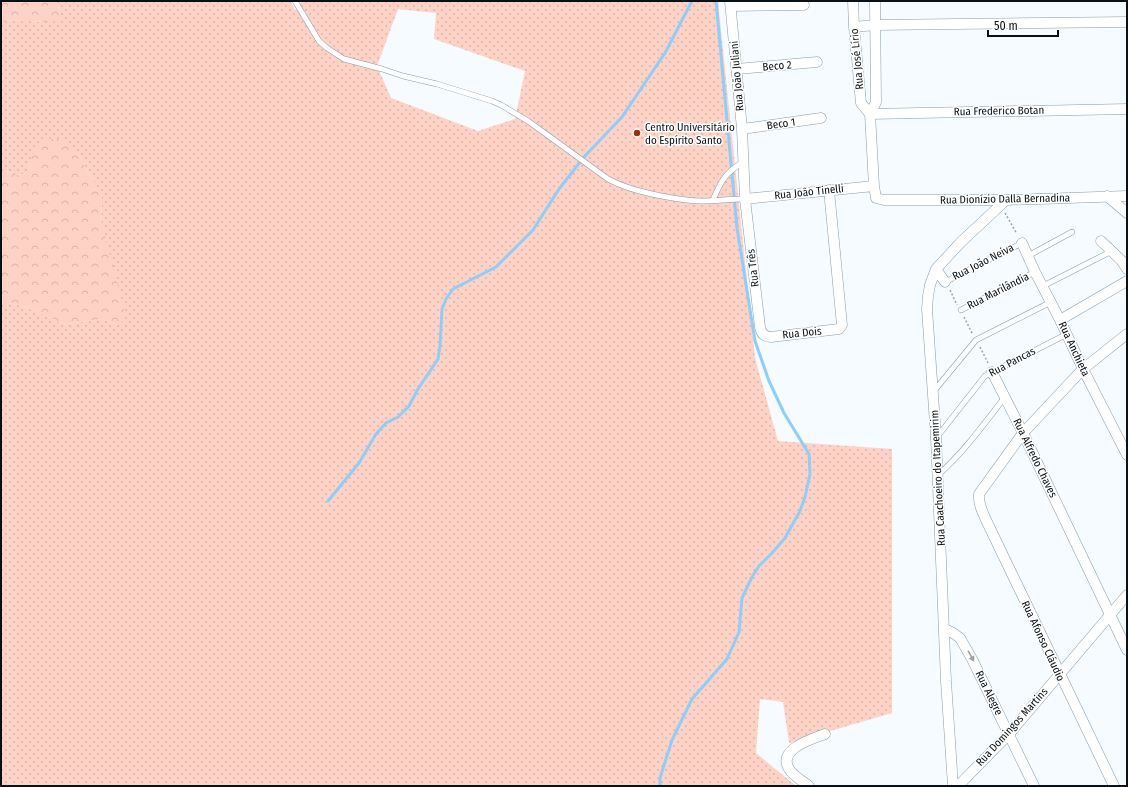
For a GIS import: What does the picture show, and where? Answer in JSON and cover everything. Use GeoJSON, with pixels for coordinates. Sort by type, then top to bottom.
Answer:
{"type":"FeatureCollection","features":[{"type":"Feature","properties":{"kind":"street","name":"Rua José Lírio"},"geometry":{"type":"LineString","coordinates":[[853,1],[861,103],[870,114]]}},
{"type":"Feature","properties":{"kind":"street","name":"Rua José Lírio"},"geometry":{"type":"LineString","coordinates":[[874,186],[870,114],[876,102],[875,1]]}},
{"type":"Feature","properties":{"kind":"street"},"geometry":{"type":"LineString","coordinates":[[730,3],[804,5]]}},
{"type":"Feature","properties":{"kind":"street","name":"Rua João Juliani"},"geometry":{"type":"LineString","coordinates":[[730,3],[742,130],[745,198]]}},
{"type":"Feature","properties":{"kind":"street"},"geometry":{"type":"LineString","coordinates":[[854,27],[875,25],[1127,22]]}},
{"type":"Feature","properties":{"kind":"street","name":"Beco 2"},"geometry":{"type":"LineString","coordinates":[[737,69],[817,62]]}},
{"type":"Feature","properties":{"kind":"street","name":"Rua Frederico Botan"},"geometry":{"type":"LineString","coordinates":[[870,114],[1127,109]]}},
{"type":"Feature","properties":{"kind":"street","name":"Beco 1"},"geometry":{"type":"LineString","coordinates":[[742,130],[821,118]]}},
{"type":"Feature","properties":{"kind":"street","name":"Rua João Tinelli"},"geometry":{"type":"LineString","coordinates":[[745,198],[874,186]]}},
{"type":"Feature","properties":{"kind":"street","name":"Rua Dionízio Dalla Bernadina"},"geometry":{"type":"LineString","coordinates":[[874,186],[876,198],[884,200],[1003,202],[1127,196]]}},
{"type":"Feature","properties":{"kind":"street","name":"Rua Dois"},"geometry":{"type":"LineString","coordinates":[[765,336],[771,337],[839,329],[842,325],[829,190]]}},
{"type":"Feature","properties":{"kind":"street"},"geometry":{"type":"LineString","coordinates":[[1107,196],[1127,213]]}},
{"type":"Feature","properties":{"kind":"street","name":"Rua Três"},"geometry":{"type":"LineString","coordinates":[[745,198],[760,326],[761,332],[765,336]]}},
{"type":"Feature","properties":{"kind":"street","name":"Rua Caachoeiro do Itapemirim"},"geometry":{"type":"LineString","coordinates":[[958,786],[953,771],[949,722],[934,392],[927,309],[928,296],[930,285],[936,269],[961,242],[1003,202]]}},
{"type":"Feature","properties":{"kind":"street"},"geometry":{"type":"LineString","coordinates":[[1101,240],[1124,260],[1127,269]]}},
{"type":"Feature","properties":{"kind":"street","name":"Rua Anchieta"},"geometry":{"type":"LineString","coordinates":[[1022,243],[1083,369],[1127,455]]}},
{"type":"Feature","properties":{"kind":"street"},"geometry":{"type":"LineString","coordinates":[[936,269],[945,282]]}},
{"type":"Feature","properties":{"kind":"street"},"geometry":{"type":"LineString","coordinates":[[1060,320],[1127,282]]}},
{"type":"Feature","properties":{"kind":"street"},"geometry":{"type":"LineString","coordinates":[[1024,433],[1083,369],[1127,334]]}},
{"type":"Feature","properties":{"kind":"street","name":"Rua Alfredo Chaves"},"geometry":{"type":"LineString","coordinates":[[992,372],[1024,433],[1127,650]]}},
{"type":"Feature","properties":{"kind":"street","name":"Rua Afonso Cláudio"},"geometry":{"type":"LineString","coordinates":[[1024,433],[979,494],[980,504],[987,522],[1059,674],[1114,786]]}},
{"type":"Feature","properties":{"kind":"street","name":"Rua Domingos Martins"},"geometry":{"type":"LineString","coordinates":[[958,786],[1009,734],[1127,595]]}},
{"type":"Feature","properties":{"kind":"street","name":"Rua Alegre"},"geometry":{"type":"LineString","coordinates":[[945,629],[960,638],[965,646],[1034,786]]}},
{"type":"Feature","properties":{"kind":"street"},"geometry":{"type":"LineString","coordinates":[[809,786],[790,769],[788,760],[789,755],[791,750],[802,743],[825,734]]}},
{"type":"Feature","properties":{"kind":"lane"},"geometry":{"type":"LineString","coordinates":[[295,1],[319,41],[344,59],[437,84],[501,105],[528,121],[608,179],[620,185],[631,189],[691,201],[745,198]]}},
{"type":"Feature","properties":{"kind":"lane"},"geometry":{"type":"LineString","coordinates":[[713,200],[725,177],[733,168],[743,162]]}},
{"type":"Feature","properties":{"kind":"lane"},"geometry":{"type":"LineString","coordinates":[[1028,256],[1072,232]]}},
{"type":"Feature","properties":{"kind":"lane","name":"Rua João Neiva"},"geometry":{"type":"LineString","coordinates":[[945,282],[1022,243]]}},
{"type":"Feature","properties":{"kind":"lane"},"geometry":{"type":"LineString","coordinates":[[1043,286],[1112,251]]}},
{"type":"Feature","properties":{"kind":"lane","name":"Rua Marilândia"},"geometry":{"type":"LineString","coordinates":[[961,310],[1035,272]]}},
{"type":"Feature","properties":{"kind":"lane"},"geometry":{"type":"LineString","coordinates":[[934,392],[976,340],[1051,302]]}},
{"type":"Feature","properties":{"kind":"lane","name":"Rua Pancas"},"geometry":{"type":"LineString","coordinates":[[936,438],[982,380],[992,372],[1067,334]]}},
{"type":"Feature","properties":{"kind":"lane"},"geometry":{"type":"LineString","coordinates":[[938,476],[972,440],[1005,397]]}},
{"type":"Feature","properties":{"kind":"path"},"geometry":{"type":"LineString","coordinates":[[1003,202],[1022,243]]}},
{"type":"Feature","properties":{"kind":"path"},"geometry":{"type":"LineString","coordinates":[[945,282],[961,310],[992,372]]}},
{"type":"Feature","properties":{"kind":"green space"},"geometry":{"type":"Polygon","coordinates":[[[1,1],[56,1],[63,20],[48,22],[10,20],[1,22],[1,1]]]}},
{"type":"Feature","properties":{"kind":"green space"},"geometry":{"type":"Polygon","coordinates":[[[56,1],[291,1],[295,10],[302,1],[718,1],[755,358],[778,441],[892,449],[892,713],[789,743],[783,702],[760,699],[756,753],[796,786],[1,786],[1,301],[26,307],[59,322],[67,324],[102,319],[118,325],[101,220],[102,199],[80,156],[30,161],[29,169],[24,174],[17,175],[6,171],[1,171],[1,22],[10,20],[48,22],[60,11],[56,1]],[[398,9],[377,66],[391,98],[478,131],[515,119],[525,71],[434,39],[436,13],[398,9]]]}},
{"type":"Feature","properties":{"kind":"green space"},"geometry":{"type":"Polygon","coordinates":[[[52,139],[58,139],[67,143],[75,150],[101,193],[101,220],[124,309],[122,325],[102,319],[67,324],[59,322],[26,307],[1,301],[1,171],[6,171],[17,175],[24,174],[29,169],[30,161],[39,143],[52,139]]]}},
{"type":"Feature","properties":{"kind":"waterway"},"geometry":{"type":"LineString","coordinates":[[328,501],[359,463],[376,434],[386,423],[398,417],[409,406],[418,389],[438,359],[442,309],[446,299],[453,289],[496,267],[533,230],[559,189],[584,157],[622,117],[665,53],[692,1]]}},
{"type":"Feature","properties":{"kind":"waterway"},"geometry":{"type":"LineString","coordinates":[[660,786],[660,778],[672,740],[692,699],[727,659],[739,632],[742,598],[759,566],[785,538],[800,511],[810,474],[809,454],[784,413],[769,381],[755,341],[737,228],[716,1]]}},
{"type":"Feature","properties":{"kind":"place","name":"Centro Universitário do Espírito Santo"},"geometry":{"type":"Point","coordinates":[637,133]}}]}
